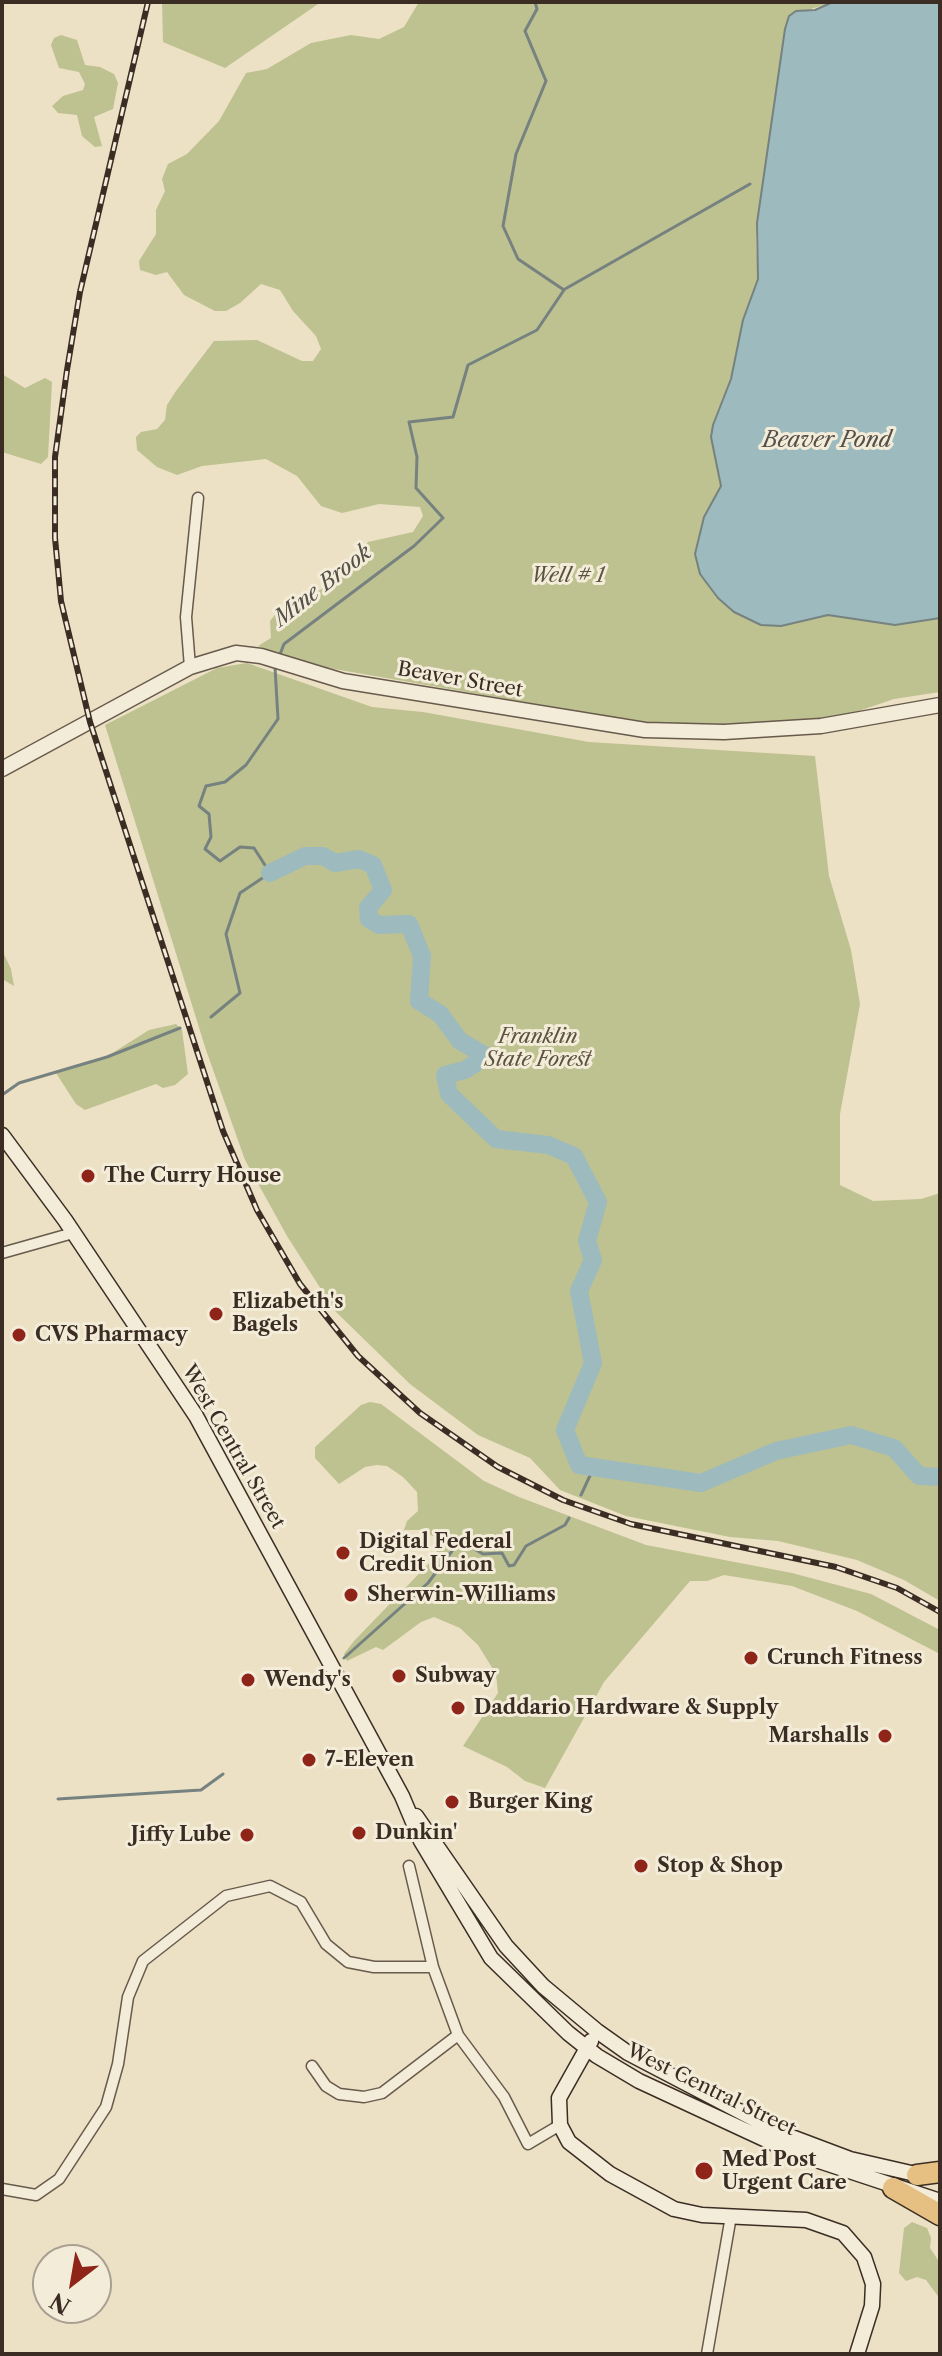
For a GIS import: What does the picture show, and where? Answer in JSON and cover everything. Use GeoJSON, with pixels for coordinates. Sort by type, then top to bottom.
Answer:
{"type":"FeatureCollection","features":[{"type":"Feature","properties":{"kind":"highway"},"geometry":{"type":"LineString","coordinates":[[917,2175],[940,2172]]}},
{"type":"Feature","properties":{"kind":"highway"},"geometry":{"type":"LineString","coordinates":[[893,2188],[940,2215]]}},
{"type":"Feature","properties":{"kind":"main road","name":"Beaver Street"},"geometry":{"type":"LineString","coordinates":[[2,769],[190,667],[236,653],[343,681],[597,725],[645,730],[805,728],[940,705]]}},
{"type":"Feature","properties":{"kind":"main road","name":"West Central Street"},"geometry":{"type":"LineString","coordinates":[[2,1135],[73,1233],[196,1416],[402,1796],[421,1841],[491,1958],[537,2005],[587,2048],[639,2081],[718,2120],[822,2164],[940,2201]]}},
{"type":"Feature","properties":{"kind":"main road","name":"West Central Street"},"geometry":{"type":"LineString","coordinates":[[402,1796],[506,1946],[543,1986],[597,2031],[628,2053],[781,2133],[850,2159],[940,2180]]}},
{"type":"Feature","properties":{"kind":"main road"},"geometry":{"type":"LineString","coordinates":[[597,2031],[560,2094],[560,2125],[569,2142],[586,2158],[655,2202],[693,2213],[806,2220],[843,2233],[864,2257],[871,2273],[874,2298],[857,2354]]}},
{"type":"Feature","properties":{"kind":"street"},"geometry":{"type":"LineString","coordinates":[[190,667],[186,617],[198,498]]}},
{"type":"Feature","properties":{"kind":"street"},"geometry":{"type":"LineString","coordinates":[[2,1253],[73,1233]]}},
{"type":"Feature","properties":{"kind":"street"},"geometry":{"type":"LineString","coordinates":[[409,1866],[433,1967],[458,2035],[504,2097],[528,2144],[560,2125]]}},
{"type":"Feature","properties":{"kind":"street"},"geometry":{"type":"LineString","coordinates":[[2,2189],[36,2195],[59,2179],[106,2107],[118,2064],[128,1997],[143,1961],[226,1896],[270,1886],[301,1902],[326,1944],[348,1962],[374,1967],[433,1967]]}},
{"type":"Feature","properties":{"kind":"street"},"geometry":{"type":"LineString","coordinates":[[312,2066],[326,2086],[339,2094],[364,2097],[382,2093],[458,2035]]}},
{"type":"Feature","properties":{"kind":"street"},"geometry":{"type":"LineString","coordinates":[[707,2354],[731,2216]]}},
{"type":"Feature","properties":{"kind":"green space"},"geometry":{"type":"Polygon","coordinates":[[[162,2],[321,2],[225,68],[163,42],[162,2]]]}},
{"type":"Feature","properties":{"kind":"green space","name":"Well # 1"},"geometry":{"type":"Polygon","coordinates":[[[419,2],[833,2],[789,16],[785,29],[756,238],[758,279],[743,320],[731,379],[713,425],[711,437],[721,486],[704,517],[695,554],[700,574],[718,598],[734,612],[761,625],[781,626],[828,615],[895,625],[940,618],[940,692],[894,699],[838,718],[724,725],[639,722],[317,666],[258,646],[271,638],[270,621],[278,611],[336,582],[368,542],[413,532],[423,516],[420,507],[379,504],[342,513],[321,506],[297,476],[266,459],[202,466],[177,475],[157,467],[137,450],[136,437],[141,432],[157,429],[165,420],[167,405],[214,341],[257,340],[302,361],[313,361],[321,349],[316,336],[293,311],[280,290],[261,284],[240,303],[226,311],[215,311],[184,295],[167,272],[156,275],[140,270],[139,261],[156,234],[156,210],[165,191],[162,179],[168,164],[187,154],[219,121],[246,73],[267,69],[311,43],[351,35],[379,39],[404,27],[419,2]]]}},
{"type":"Feature","properties":{"kind":"green space"},"geometry":{"type":"Polygon","coordinates":[[[61,35],[77,40],[85,65],[100,67],[114,74],[118,83],[113,109],[94,117],[102,146],[95,147],[82,136],[77,115],[58,113],[52,106],[63,96],[83,90],[85,84],[79,72],[59,68],[51,45],[54,38],[61,35]]]}},
{"type":"Feature","properties":{"kind":"green space"},"geometry":{"type":"Polygon","coordinates":[[[2,374],[25,388],[45,378],[52,382],[48,457],[41,464],[2,452],[2,374]]]}},
{"type":"Feature","properties":{"kind":"green space","name":"Franklin State Forest"},"geometry":{"type":"Polygon","coordinates":[[[247,663],[372,707],[423,712],[589,742],[815,756],[829,876],[851,950],[860,1004],[840,1114],[840,1185],[873,1201],[921,1199],[940,1193],[940,1601],[904,1580],[857,1560],[778,1541],[730,1537],[626,1516],[560,1490],[530,1458],[478,1435],[410,1384],[335,1311],[287,1236],[245,1160],[206,1050],[105,725],[217,668],[247,663]]]}},
{"type":"Feature","properties":{"kind":"green space"},"geometry":{"type":"Polygon","coordinates":[[[2,950],[11,969],[14,986],[2,979],[2,950]]]}},
{"type":"Feature","properties":{"kind":"green space"},"geometry":{"type":"Polygon","coordinates":[[[176,1024],[182,1030],[188,1074],[175,1085],[163,1088],[156,1084],[85,1110],[76,1104],[56,1073],[103,1059],[149,1030],[176,1024]]]}},
{"type":"Feature","properties":{"kind":"green space"},"geometry":{"type":"Polygon","coordinates":[[[370,1402],[381,1404],[484,1481],[519,1497],[646,1545],[792,1573],[871,1594],[940,1630],[940,1654],[857,1611],[792,1586],[724,1575],[707,1581],[690,1581],[604,1682],[545,1788],[525,1781],[507,1767],[463,1746],[498,1693],[496,1674],[478,1645],[460,1628],[434,1617],[421,1622],[383,1650],[376,1647],[347,1661],[344,1654],[437,1555],[435,1537],[420,1530],[404,1530],[407,1521],[418,1511],[417,1492],[403,1477],[387,1466],[377,1465],[365,1467],[339,1484],[315,1458],[315,1447],[361,1405],[370,1402]]]}},
{"type":"Feature","properties":{"kind":"green space"},"geometry":{"type":"Polygon","coordinates":[[[912,2222],[927,2228],[931,2238],[930,2248],[940,2263],[940,2299],[926,2280],[917,2277],[906,2281],[899,2273],[904,2228],[912,2222]]]}},
{"type":"Feature","properties":{"kind":"water","name":"Beaver Pond"},"geometry":{"type":"Polygon","coordinates":[[[833,2],[940,2],[940,618],[895,625],[828,615],[781,626],[761,625],[734,612],[718,598],[700,574],[695,554],[704,517],[721,486],[711,437],[713,425],[731,379],[743,320],[758,279],[757,223],[785,29],[789,16],[796,11],[815,10],[833,2]]]}},
{"type":"Feature","properties":{"kind":"waterway","name":"Mine Brook"},"geometry":{"type":"LineString","coordinates":[[279,657],[284,644],[414,546],[443,518],[416,488],[417,457],[409,422],[453,417],[468,365],[537,330],[564,290],[518,259],[503,226],[516,154],[546,81],[525,31],[537,9],[535,2]]}},
{"type":"Feature","properties":{"kind":"waterway"},"geometry":{"type":"LineString","coordinates":[[565,289],[750,184]]}},
{"type":"Feature","properties":{"kind":"waterway","name":"Mine Brook"},"geometry":{"type":"LineString","coordinates":[[211,1017],[240,993],[226,934],[240,893],[270,873],[254,848],[240,847],[220,861],[205,849],[211,837],[209,814],[199,806],[206,786],[225,782],[246,765],[278,719],[275,667]]}},
{"type":"Feature","properties":{"kind":"waterway","name":"Mine Brook"},"geometry":{"type":"LineString","coordinates":[[270,873],[305,856],[323,856],[335,863],[359,859],[373,865],[383,890],[368,908],[369,919],[379,925],[409,924],[422,956],[419,1001],[440,1014],[460,1041],[486,1056],[465,1070],[445,1075],[449,1094],[496,1139],[548,1145],[574,1156],[598,1202],[587,1241],[593,1260],[579,1291],[593,1363],[565,1430],[579,1465],[701,1483],[776,1451],[851,1435],[894,1448],[919,1476],[940,1477]]}},
{"type":"Feature","properties":{"kind":"waterway"},"geometry":{"type":"LineString","coordinates":[[2,1095],[19,1083],[107,1057],[180,1028]]}},
{"type":"Feature","properties":{"kind":"waterway"},"geometry":{"type":"LineString","coordinates":[[581,1495],[594,1467]]}},
{"type":"Feature","properties":{"kind":"waterway"},"geometry":{"type":"LineString","coordinates":[[344,1658],[428,1583],[458,1543],[462,1542],[483,1554],[502,1553],[509,1566],[514,1565],[526,1546],[565,1525],[569,1518]]}},
{"type":"Feature","properties":{"kind":"waterway"},"geometry":{"type":"LineString","coordinates":[[58,1799],[201,1790],[223,1774]]}},
{"type":"Feature","properties":{"kind":"railway"},"geometry":{"type":"LineString","coordinates":[[148,2],[80,292],[55,457],[55,538],[61,601],[90,722],[223,1131],[257,1210],[300,1284],[358,1356],[420,1413],[498,1467],[563,1500],[631,1524],[836,1567],[897,1588],[940,1612]]}},
{"type":"Feature","properties":{"kind":"place","name":"The Curry House"},"geometry":{"type":"Point","coordinates":[88,1176]}},
{"type":"Feature","properties":{"kind":"place","name":"Elizabeth's Bagels"},"geometry":{"type":"Point","coordinates":[216,1314]}},
{"type":"Feature","properties":{"kind":"place","name":"CVS Pharmacy"},"geometry":{"type":"Point","coordinates":[19,1335]}},
{"type":"Feature","properties":{"kind":"place","name":"Digital Federal Credit Union"},"geometry":{"type":"Point","coordinates":[343,1553]}},
{"type":"Feature","properties":{"kind":"place","name":"Sherwin-Williams"},"geometry":{"type":"Point","coordinates":[351,1595]}},
{"type":"Feature","properties":{"kind":"place","name":"Crunch Fitness"},"geometry":{"type":"Point","coordinates":[751,1658]}},
{"type":"Feature","properties":{"kind":"place","name":"Subway"},"geometry":{"type":"Point","coordinates":[399,1676]}},
{"type":"Feature","properties":{"kind":"place","name":"Wendy's"},"geometry":{"type":"Point","coordinates":[248,1680]}},
{"type":"Feature","properties":{"kind":"place","name":"Daddario Hardware & Supply"},"geometry":{"type":"Point","coordinates":[458,1708]}},
{"type":"Feature","properties":{"kind":"place","name":"Marshalls"},"geometry":{"type":"Point","coordinates":[885,1736]}},
{"type":"Feature","properties":{"kind":"place","name":"7-Eleven"},"geometry":{"type":"Point","coordinates":[309,1760]}},
{"type":"Feature","properties":{"kind":"place","name":"Burger King"},"geometry":{"type":"Point","coordinates":[452,1802]}},
{"type":"Feature","properties":{"kind":"place","name":"Dunkin'"},"geometry":{"type":"Point","coordinates":[359,1833]}},
{"type":"Feature","properties":{"kind":"place","name":"Jiffy Lube"},"geometry":{"type":"Point","coordinates":[247,1835]}},
{"type":"Feature","properties":{"kind":"place","name":"Stop & Shop"},"geometry":{"type":"Point","coordinates":[641,1866]}},
{"type":"Feature","properties":{"kind":"place","name":"Med Post Urgent Care"},"geometry":{"type":"Point","coordinates":[704,2171]}}]}
